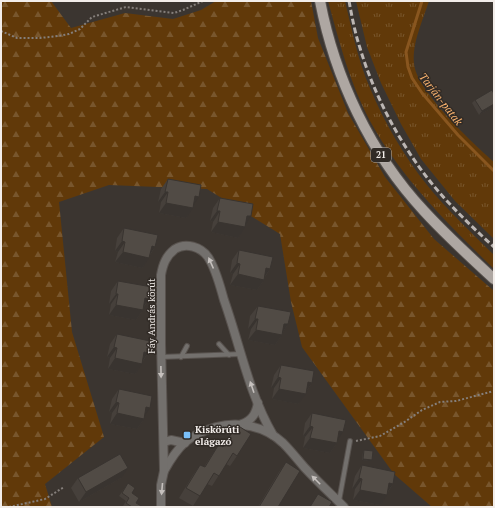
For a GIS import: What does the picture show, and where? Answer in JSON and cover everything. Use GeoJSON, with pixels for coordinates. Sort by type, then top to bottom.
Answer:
{"type":"FeatureCollection","features":[{"type":"Feature","properties":{"kind":"main road","name":"21"},"geometry":{"type":"LineString","coordinates":[[320,1],[328,34],[344,83],[359,116],[378,151],[423,210],[494,278]]}},
{"type":"Feature","properties":{"kind":"street","name":"Fáy András körút"},"geometry":{"type":"LineString","coordinates":[[161,507],[164,471],[161,357],[162,264],[166,257],[176,249],[189,246],[200,250],[206,254],[212,265],[258,404],[273,435]]}},
{"type":"Feature","properties":{"kind":"street"},"geometry":{"type":"LineString","coordinates":[[242,424],[254,416],[258,404]]}},
{"type":"Feature","properties":{"kind":"street","name":"Fáy András körút"},"geometry":{"type":"LineString","coordinates":[[164,471],[171,459],[193,435],[222,426],[242,424],[252,426],[273,435],[283,443],[305,469],[341,504]]}},
{"type":"Feature","properties":{"kind":"street"},"geometry":{"type":"LineString","coordinates":[[164,442],[175,440],[185,443]]}},
{"type":"Feature","properties":{"kind":"lane"},"geometry":{"type":"LineString","coordinates":[[219,344],[229,355]]}},
{"type":"Feature","properties":{"kind":"lane"},"geometry":{"type":"LineString","coordinates":[[181,357],[187,346]]}},
{"type":"Feature","properties":{"kind":"lane"},"geometry":{"type":"LineString","coordinates":[[161,357],[241,354]]}},
{"type":"Feature","properties":{"kind":"lane"},"geometry":{"type":"LineString","coordinates":[[341,504],[350,441]]}},
{"type":"Feature","properties":{"kind":"path"},"geometry":{"type":"LineString","coordinates":[[1,31],[17,38],[58,36],[69,34],[80,29],[92,17],[126,7],[174,13],[203,1]]}},
{"type":"Feature","properties":{"kind":"path"},"geometry":{"type":"LineString","coordinates":[[350,441],[365,440],[380,436],[422,410],[440,402],[456,401],[494,391]]}},
{"type":"Feature","properties":{"kind":"path"},"geometry":{"type":"LineString","coordinates":[[9,507],[45,499],[64,488]]}},
{"type":"Feature","properties":{"kind":"green space"},"geometry":{"type":"Polygon","coordinates":[[[1,1],[51,1],[71,28],[125,13],[173,19],[201,10],[216,1],[311,1],[318,38],[348,113],[385,177],[434,239],[494,291],[494,507],[432,507],[394,474],[302,347],[291,302],[280,234],[207,189],[109,185],[59,202],[72,332],[104,437],[45,484],[52,507],[1,507],[1,1]]]}},
{"type":"Feature","properties":{"kind":"green space"},"geometry":{"type":"Polygon","coordinates":[[[328,1],[345,1],[366,78],[388,126],[403,151],[435,194],[459,221],[494,255],[494,269],[426,200],[382,142],[363,107],[357,92],[336,31],[328,1]]]}},
{"type":"Feature","properties":{"kind":"green space"},"geometry":{"type":"Polygon","coordinates":[[[356,1],[429,1],[418,32],[415,48],[414,63],[417,74],[434,101],[447,116],[494,162],[494,239],[455,201],[421,159],[401,124],[381,83],[367,47],[356,1]]]}},
{"type":"Feature","properties":{"kind":"building"},"geometry":{"type":"Polygon","coordinates":[[[492,90],[494,94],[494,104],[482,111],[475,100],[492,90]]]}},
{"type":"Feature","properties":{"kind":"building"},"geometry":{"type":"Polygon","coordinates":[[[168,179],[201,185],[199,197],[195,196],[193,208],[166,203],[168,192],[165,192],[168,179]]]}},
{"type":"Feature","properties":{"kind":"building"},"geometry":{"type":"Polygon","coordinates":[[[220,198],[253,204],[251,216],[247,216],[245,227],[218,222],[220,211],[217,211],[220,198]]]}},
{"type":"Feature","properties":{"kind":"building"},"geometry":{"type":"Polygon","coordinates":[[[124,228],[158,235],[155,247],[152,246],[149,258],[123,252],[125,242],[122,241],[124,228]]]}},
{"type":"Feature","properties":{"kind":"building"},"geometry":{"type":"Polygon","coordinates":[[[239,250],[273,257],[270,269],[266,268],[264,280],[238,274],[240,264],[237,263],[239,250]]]}},
{"type":"Feature","properties":{"kind":"building"},"geometry":{"type":"Polygon","coordinates":[[[118,281],[152,287],[149,299],[145,298],[143,310],[116,305],[118,281]]]}},
{"type":"Feature","properties":{"kind":"building"},"geometry":{"type":"Polygon","coordinates":[[[258,306],[291,312],[288,324],[284,324],[282,335],[256,330],[258,319],[255,319],[258,306]]]}},
{"type":"Feature","properties":{"kind":"building"},"geometry":{"type":"Polygon","coordinates":[[[117,334],[150,341],[148,353],[144,352],[142,364],[115,358],[117,348],[114,347],[117,334]]]}},
{"type":"Feature","properties":{"kind":"building"},"geometry":{"type":"Polygon","coordinates":[[[281,365],[314,371],[312,383],[308,382],[306,394],[279,389],[281,378],[278,377],[281,365]]]}},
{"type":"Feature","properties":{"kind":"building"},"geometry":{"type":"Polygon","coordinates":[[[119,389],[152,396],[150,408],[146,407],[144,419],[117,413],[119,403],[116,402],[119,389]]]}},
{"type":"Feature","properties":{"kind":"building"},"geometry":{"type":"Polygon","coordinates":[[[312,413],[346,420],[343,432],[339,431],[337,443],[310,438],[313,427],[310,426],[312,413]]]}},
{"type":"Feature","properties":{"kind":"building"},"geometry":{"type":"Polygon","coordinates":[[[237,425],[251,434],[237,456],[233,453],[219,476],[214,473],[200,496],[186,488],[200,465],[205,467],[219,444],[223,447],[237,425]]]}},
{"type":"Feature","properties":{"kind":"building"},"geometry":{"type":"Polygon","coordinates":[[[364,450],[373,451],[372,460],[363,459],[364,450]]]}},
{"type":"Feature","properties":{"kind":"building"},"geometry":{"type":"Polygon","coordinates":[[[120,454],[128,468],[86,492],[78,478],[120,454]]]}},
{"type":"Feature","properties":{"kind":"building"},"geometry":{"type":"Polygon","coordinates":[[[286,462],[300,471],[278,507],[259,507],[286,462]]]}},
{"type":"Feature","properties":{"kind":"building"},"geometry":{"type":"Polygon","coordinates":[[[362,465],[395,472],[393,484],[389,483],[387,495],[360,490],[362,479],[359,478],[362,465]]]}},
{"type":"Feature","properties":{"kind":"building"},"geometry":{"type":"Polygon","coordinates":[[[128,483],[135,488],[132,493],[139,498],[136,503],[143,507],[132,507],[126,503],[129,498],[122,493],[128,483]]]}},
{"type":"Feature","properties":{"kind":"building"},"geometry":{"type":"Polygon","coordinates":[[[318,494],[332,502],[329,507],[310,507],[318,494]]]}},
{"type":"Feature","properties":{"kind":"waterway","name":"Tarján-patak"},"geometry":{"type":"LineString","coordinates":[[422,1],[406,52],[408,67],[412,78],[422,93],[458,135],[494,171]]}},
{"type":"Feature","properties":{"kind":"railway"},"geometry":{"type":"LineString","coordinates":[[349,1],[357,37],[372,83],[398,134],[436,189],[460,215],[494,247]]}},
{"type":"Feature","properties":{"kind":"place","name":"Kiskörúti elágazó"},"geometry":{"type":"Point","coordinates":[187,435]}}]}
